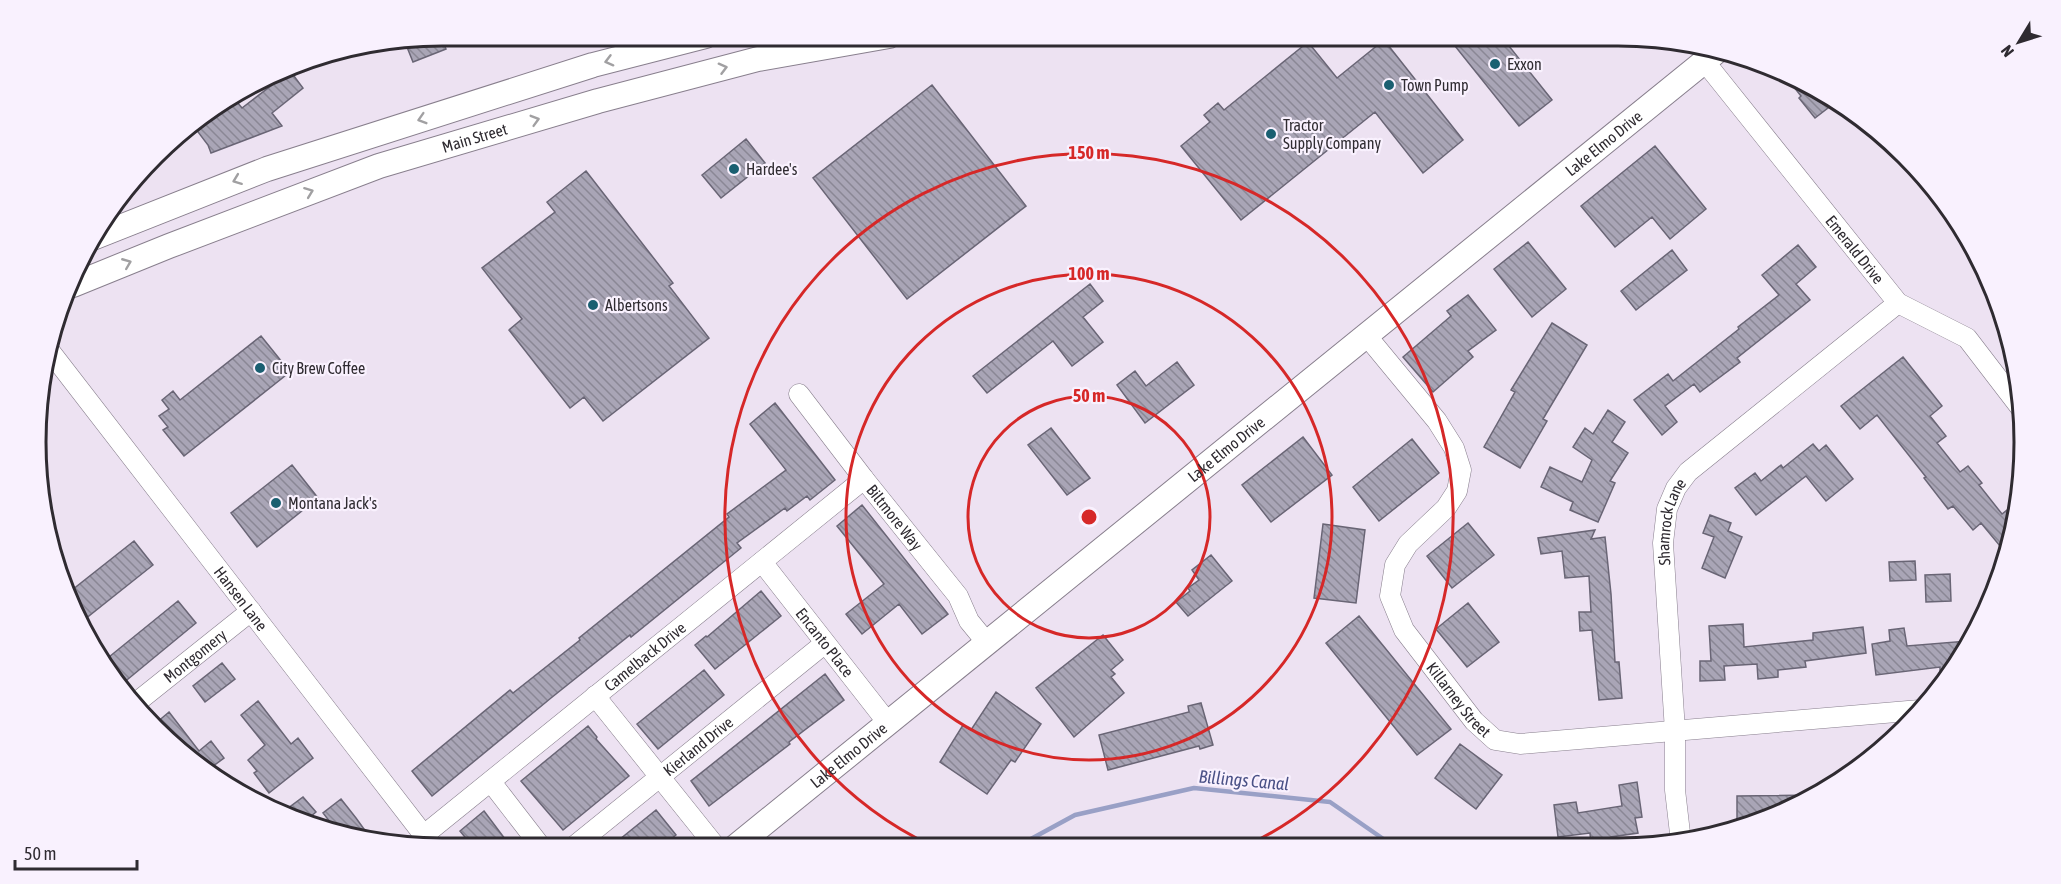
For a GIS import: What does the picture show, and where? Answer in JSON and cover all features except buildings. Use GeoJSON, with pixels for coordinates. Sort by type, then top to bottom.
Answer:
{"type":"FeatureCollection","features":[{"type":"Feature","properties":{"kind":"main road","name":"Main Street"},"geometry":{"type":"LineString","coordinates":[[106,233],[277,165],[593,65],[667,46]]}},
{"type":"Feature","properties":{"kind":"main road","name":"Main Street"},"geometry":{"type":"LineString","coordinates":[[81,282],[379,166],[598,101],[758,59],[832,46]]}},
{"type":"Feature","properties":{"kind":"main road","name":"Lake Elmo Drive"},"geometry":{"type":"LineString","coordinates":[[746,838],[1710,57]]}},
{"type":"Feature","properties":{"kind":"street","name":"Emerald Drive"},"geometry":{"type":"LineString","coordinates":[[1710,57],[1898,303],[1967,339],[2012,395]]}},
{"type":"Feature","properties":{"kind":"street","name":"Shamrock Lane"},"geometry":{"type":"LineString","coordinates":[[1680,833],[1675,790],[1675,731],[1663,543],[1667,509],[1676,489],[1689,472],[1898,303]]}},
{"type":"Feature","properties":{"kind":"street","name":"Killarney Street"},"geometry":{"type":"LineString","coordinates":[[1366,335],[1437,421],[1454,448],[1461,470],[1457,491],[1446,508],[1408,543],[1395,565],[1390,596],[1404,630],[1474,722],[1495,740],[1520,744],[1909,711]]}},
{"type":"Feature","properties":{"kind":"street","name":"Hansen Lane"},"geometry":{"type":"LineString","coordinates":[[56,358],[426,837]]}},
{"type":"Feature","properties":{"kind":"street","name":"Biltmore Way"},"geometry":{"type":"LineString","coordinates":[[799,394],[958,596],[969,621],[987,643]]}},
{"type":"Feature","properties":{"kind":"street","name":"Camelback Drive"},"geometry":{"type":"LineString","coordinates":[[433,838],[491,782],[864,479]]}},
{"type":"Feature","properties":{"kind":"street","name":"Encanto Place"},"geometry":{"type":"LineString","coordinates":[[762,562],[888,723]]}},
{"type":"Feature","properties":{"kind":"street","name":"Montgomery"},"geometry":{"type":"LineString","coordinates":[[141,699],[252,611]]}},
{"type":"Feature","properties":{"kind":"street","name":"Kierland Drive"},"geometry":{"type":"LineString","coordinates":[[585,838],[824,644]]}},
{"type":"Feature","properties":{"kind":"street"},"geometry":{"type":"LineString","coordinates":[[595,696],[709,838]]}},
{"type":"Feature","properties":{"kind":"street"},"geometry":{"type":"LineString","coordinates":[[491,782],[534,838]]}},
{"type":"Feature","properties":{"kind":"waterway","name":"Billings Canal"},"geometry":{"type":"LineString","coordinates":[[1033,838],[1075,815],[1194,788],[1330,802],[1382,838]]}},
{"type":"Feature","properties":{"kind":"place","name":"Exxon"},"geometry":{"type":"Point","coordinates":[1495,64]}},
{"type":"Feature","properties":{"kind":"place","name":"Town Pump"},"geometry":{"type":"Point","coordinates":[1389,85]}},
{"type":"Feature","properties":{"kind":"place","name":"Tractor Supply Company"},"geometry":{"type":"Point","coordinates":[1271,134]}},
{"type":"Feature","properties":{"kind":"place","name":"Hardee's"},"geometry":{"type":"Point","coordinates":[734,169]}},
{"type":"Feature","properties":{"kind":"place","name":"Albertsons"},"geometry":{"type":"Point","coordinates":[593,305]}},
{"type":"Feature","properties":{"kind":"place","name":"City Brew Coffee"},"geometry":{"type":"Point","coordinates":[260,368]}},
{"type":"Feature","properties":{"kind":"place","name":"Montana Jack's"},"geometry":{"type":"Point","coordinates":[276,503]}}]}
